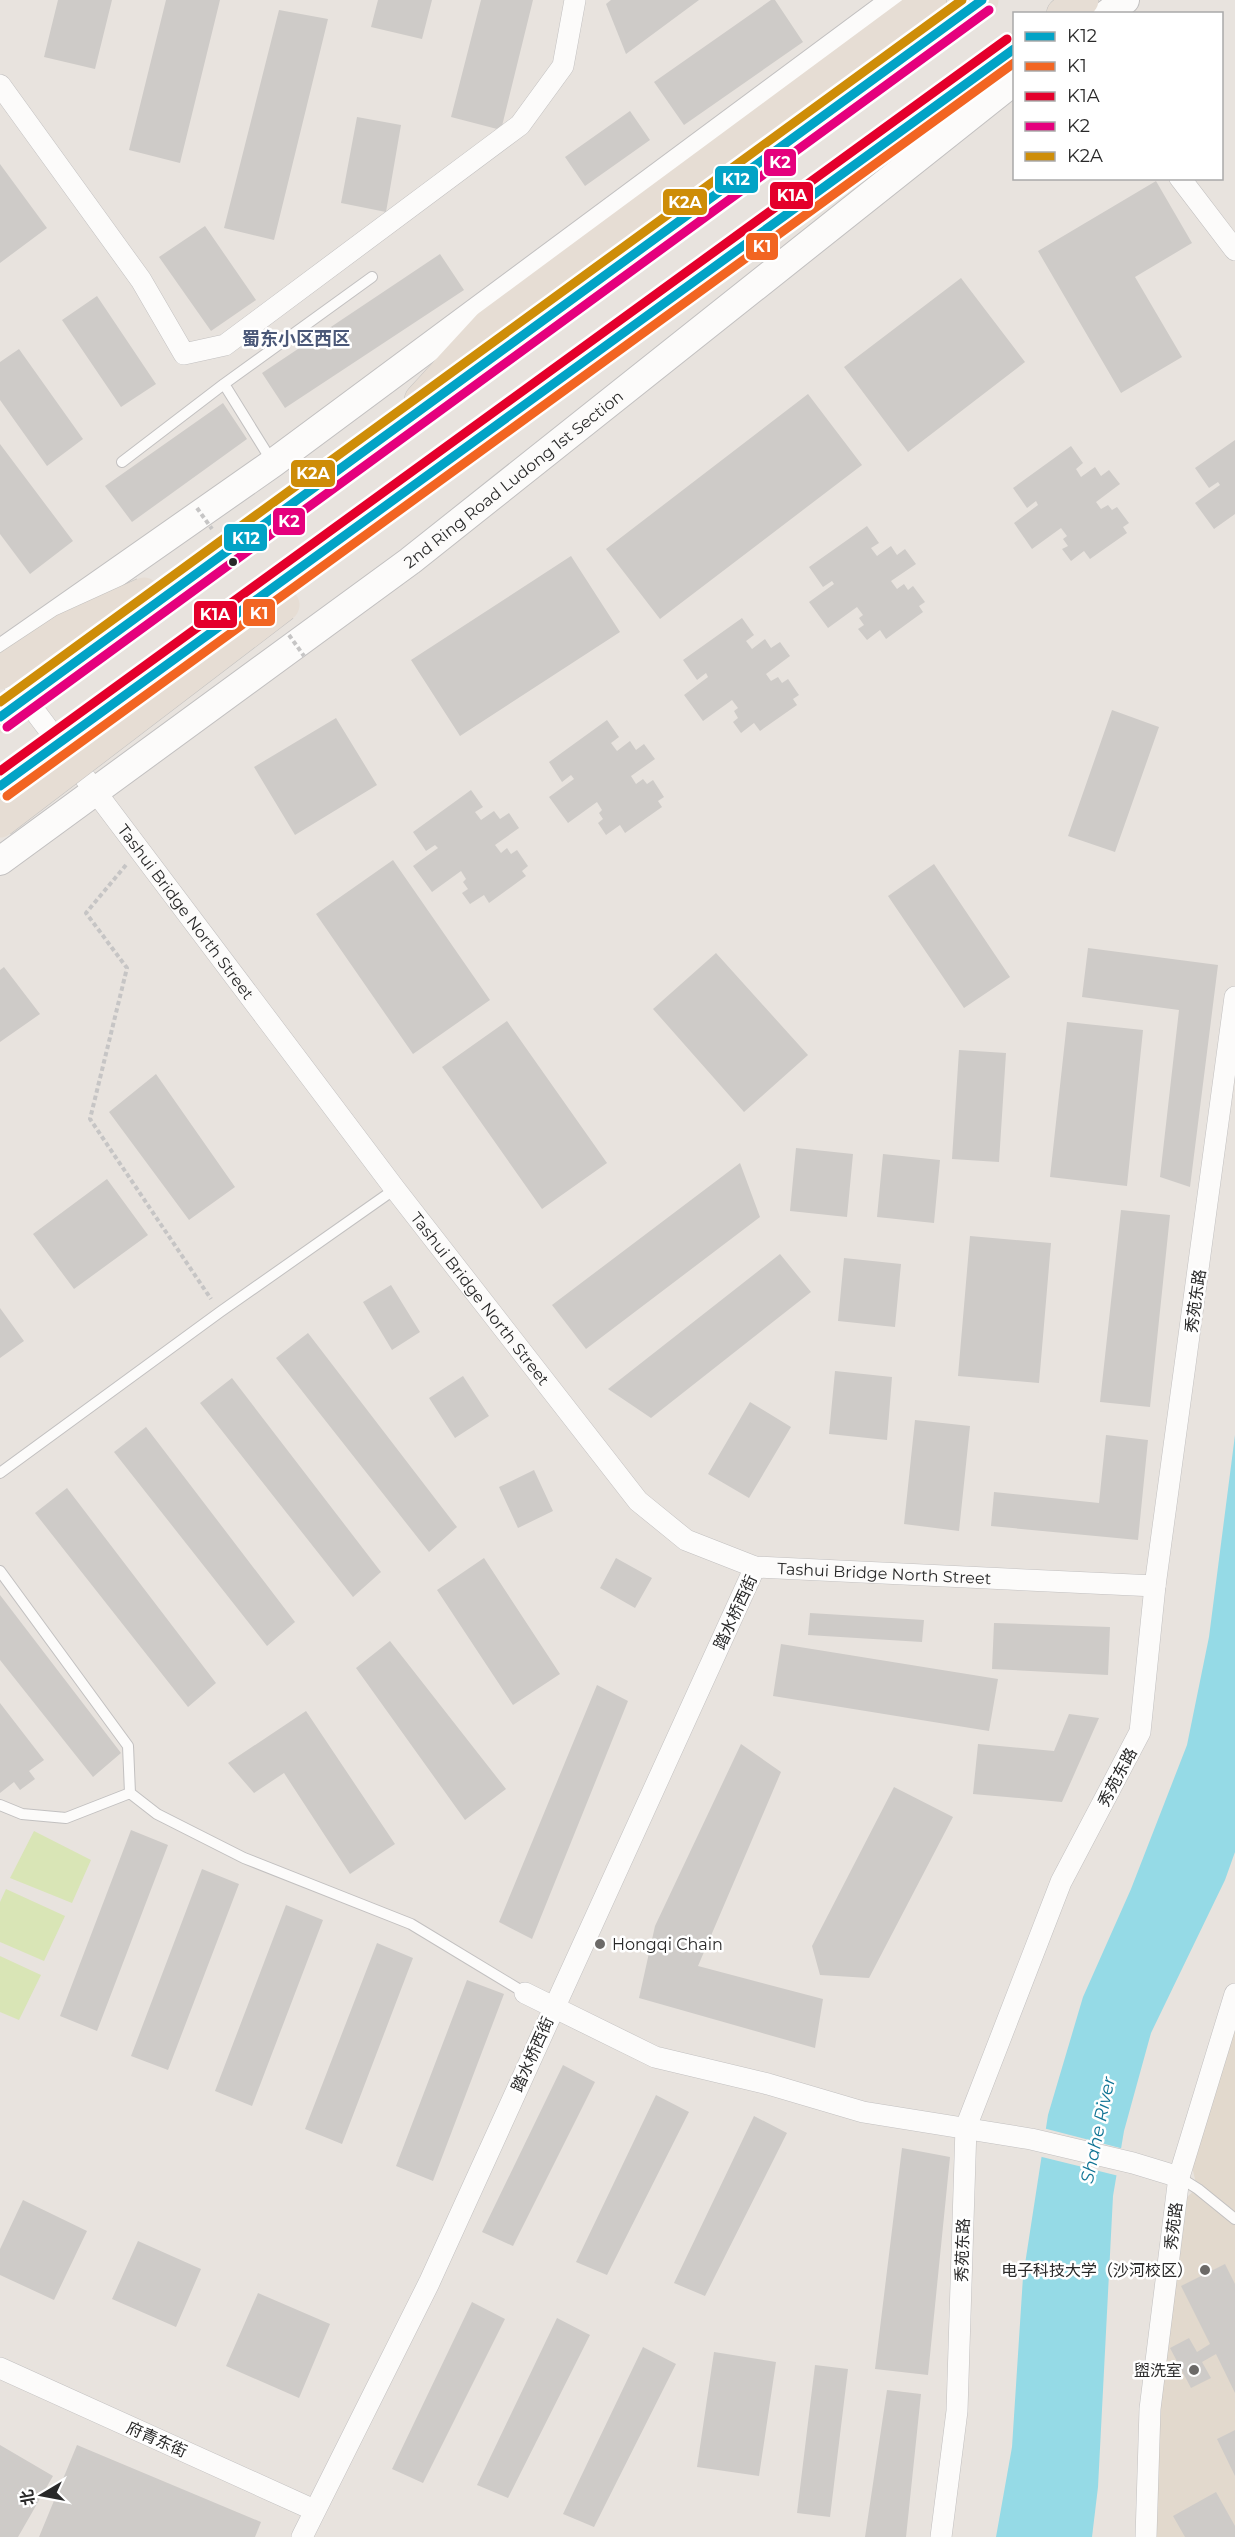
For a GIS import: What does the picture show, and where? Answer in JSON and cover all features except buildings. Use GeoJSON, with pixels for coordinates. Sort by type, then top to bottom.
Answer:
{"type":"FeatureCollection","features":[{"type":"Feature","properties":{"kind":"highway"},"geometry":{"type":"LineString","coordinates":[[394,429],[489,326],[930,0]]}},
{"type":"Feature","properties":{"kind":"highway"},"geometry":{"type":"LineString","coordinates":[[0,717],[982,0]]}},
{"type":"Feature","properties":{"kind":"highway"},"geometry":{"type":"LineString","coordinates":[[1066,12],[1082,0]]}},
{"type":"Feature","properties":{"kind":"highway"},"geometry":{"type":"LineString","coordinates":[[0,786],[1013,50]]}},
{"type":"Feature","properties":{"kind":"highway"},"geometry":{"type":"LineString","coordinates":[[0,821],[268,618],[353,546],[399,494]]}},
{"type":"Feature","properties":{"kind":"highway"},"geometry":{"type":"LineString","coordinates":[[0,674],[65,630],[206,566]]}},
{"type":"Feature","properties":{"kind":"main road"},"geometry":{"type":"LineString","coordinates":[[0,654],[273,464],[897,0]]}},
{"type":"Feature","properties":{"kind":"main road"},"geometry":{"type":"LineString","coordinates":[[1110,12],[1125,0]]}},
{"type":"Feature","properties":{"kind":"main road","name":"2nd Ring Road Ludong 1st Section"},"geometry":{"type":"LineString","coordinates":[[0,861],[410,561],[1013,82]]}},
{"type":"Feature","properties":{"kind":"street"},"geometry":{"type":"LineString","coordinates":[[0,85],[141,280],[184,354],[225,345],[520,125],[564,66],[575,0]]}},
{"type":"Feature","properties":{"kind":"street"},"geometry":{"type":"LineString","coordinates":[[1182,180],[1235,250]]}},
{"type":"Feature","properties":{"kind":"street","name":"Tashui Bridge North Street"},"geometry":{"type":"LineString","coordinates":[[0,665],[394,1189],[638,1501],[686,1540],[755,1567],[1155,1586]]}},
{"type":"Feature","properties":{"kind":"street","name":"秀苑东路"},"geometry":{"type":"LineString","coordinates":[[941,2537],[957,2411],[966,2127],[1061,1882],[1140,1732],[1155,1586],[1235,997]]}},
{"type":"Feature","properties":{"kind":"street","name":"踏水桥西街"},"geometry":{"type":"LineString","coordinates":[[302,2537],[429,2283],[755,1567]]}},
{"type":"Feature","properties":{"kind":"street"},"geometry":{"type":"LineString","coordinates":[[525,1993],[655,2057],[768,2084],[863,2112],[1031,2139],[1132,2163],[1179,2177]]}},
{"type":"Feature","properties":{"kind":"street","name":"秀苑路"},"geometry":{"type":"LineString","coordinates":[[1146,2537],[1150,2409],[1179,2177],[1235,1994]]}},
{"type":"Feature","properties":{"kind":"street","name":"府青东街"},"geometry":{"type":"LineString","coordinates":[[0,2368],[314,2510]]}},
{"type":"Feature","properties":{"kind":"lane"},"geometry":{"type":"LineString","coordinates":[[122,462],[224,384],[372,277]]}},
{"type":"Feature","properties":{"kind":"lane"},"geometry":{"type":"LineString","coordinates":[[224,384],[273,464]]}},
{"type":"Feature","properties":{"kind":"lane"},"geometry":{"type":"LineString","coordinates":[[0,1473],[220,1312],[394,1189]]}},
{"type":"Feature","properties":{"kind":"lane"},"geometry":{"type":"LineString","coordinates":[[0,1571],[129,1746],[130,1793]]}},
{"type":"Feature","properties":{"kind":"lane"},"geometry":{"type":"LineString","coordinates":[[0,1805],[22,1814],[66,1818],[130,1793]]}},
{"type":"Feature","properties":{"kind":"lane"},"geometry":{"type":"LineString","coordinates":[[130,1793],[157,1814],[244,1858],[411,1924],[525,1993]]}},
{"type":"Feature","properties":{"kind":"lane"},"geometry":{"type":"LineString","coordinates":[[1179,2177],[1205,2194],[1235,2219]]}},
{"type":"Feature","properties":{"kind":"path"},"geometry":{"type":"LineString","coordinates":[[140,849],[86,913],[127,968],[90,1119],[220,1312]]}},
{"type":"Feature","properties":{"kind":"shaded area","name":"电子科技大学（沙河校区）"},"geometry":{"type":"Polygon","coordinates":[[[1235,2027],[1235,2537],[1153,2537],[1156,2432],[1186,2198],[1197,2188],[1191,2162],[1235,2027]]]}},
{"type":"Feature","properties":{"kind":"green space"},"geometry":{"type":"Polygon","coordinates":[[[34,1831],[91,1860],[72,1903],[10,1878],[34,1831]]]}},
{"type":"Feature","properties":{"kind":"green space"},"geometry":{"type":"Polygon","coordinates":[[[6,1889],[65,1916],[44,1961],[0,1942],[0,1902],[6,1889]]]}},
{"type":"Feature","properties":{"kind":"green space"},"geometry":{"type":"Polygon","coordinates":[[[0,1956],[41,1975],[19,2020],[0,2012],[0,1956]]]}},
{"type":"Feature","properties":{"kind":"water","name":"Shahe River"},"geometry":{"type":"Polygon","coordinates":[[[1235,1435],[1235,1852],[1225,1880],[1151,2033],[1124,2131],[1113,2196],[1098,2487],[1092,2537],[996,2537],[1012,2447],[1023,2277],[1048,2115],[1083,1997],[1131,1889],[1187,1745],[1209,1637],[1235,1435]]]}},
{"type":"Feature","properties":{"kind":"pier"},"geometry":{"type":"Polygon","coordinates":[[[1043,2128],[1124,2149],[1119,2176],[1038,2156],[1043,2128]]]}},
{"type":"Feature","properties":{"kind":"transit line","name":"K2A"},"geometry":{"type":"LineString","coordinates":[[0,702],[962,0]]}},
{"type":"Feature","properties":{"kind":"transit line","name":"K12"},"geometry":{"type":"LineString","coordinates":[[0,717],[982,0]]}},
{"type":"Feature","properties":{"kind":"transit line","name":"K2"},"geometry":{"type":"LineString","coordinates":[[7,727],[989,10]]}},
{"type":"Feature","properties":{"kind":"transit line","name":"K1A"},"geometry":{"type":"LineString","coordinates":[[0,771],[1007,39]]}},
{"type":"Feature","properties":{"kind":"transit line","name":"K12"},"geometry":{"type":"LineString","coordinates":[[0,786],[1013,50]]}},
{"type":"Feature","properties":{"kind":"transit line","name":"K1"},"geometry":{"type":"LineString","coordinates":[[7,796],[1013,64]]}},
{"type":"Feature","properties":{"kind":"place","name":"Hongqi Chain"},"geometry":{"type":"Point","coordinates":[600,1944]}},
{"type":"Feature","properties":{"kind":"place","name":"电子科技大学（沙河校区）"},"geometry":{"type":"Point","coordinates":[1205,2270]}},
{"type":"Feature","properties":{"kind":"place","name":"盥洗室"},"geometry":{"type":"Point","coordinates":[1194,2370]}},
{"type":"Feature","properties":{"kind":"district","name":"蜀东小区西区"},"geometry":{"type":"Point","coordinates":[296,339]}}]}
